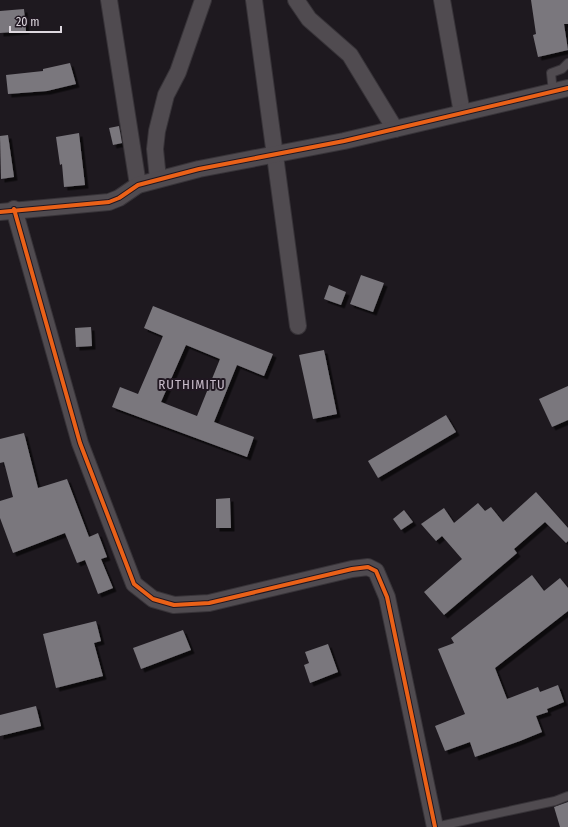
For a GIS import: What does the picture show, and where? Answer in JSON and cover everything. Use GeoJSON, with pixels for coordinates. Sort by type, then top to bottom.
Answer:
{"type":"FeatureCollection","features":[{"type":"Feature","properties":{"kind":"street"},"geometry":{"type":"LineString","coordinates":[[109,0],[138,185]]}},
{"type":"Feature","properties":{"kind":"street"},"geometry":{"type":"LineString","coordinates":[[158,179],[155,148],[158,124],[166,96],[178,72],[203,0]]}},
{"type":"Feature","properties":{"kind":"street"},"geometry":{"type":"LineString","coordinates":[[254,0],[276,153],[298,326]]}},
{"type":"Feature","properties":{"kind":"street"},"geometry":{"type":"LineString","coordinates":[[296,0],[309,19],[350,55],[395,129]]}},
{"type":"Feature","properties":{"kind":"street"},"geometry":{"type":"LineString","coordinates":[[442,0],[462,113]]}},
{"type":"Feature","properties":{"kind":"street"},"geometry":{"type":"LineString","coordinates":[[435,827],[386,597],[376,571],[368,568],[352,569],[209,603],[174,605],[153,599],[134,584],[80,443],[7,210],[109,202],[119,198],[138,185],[158,179],[395,129],[560,90]]}},
{"type":"Feature","properties":{"kind":"lane"},"geometry":{"type":"LineString","coordinates":[[560,90],[551,73],[562,69],[568,63]]}},
{"type":"Feature","properties":{"kind":"lane"},"geometry":{"type":"LineString","coordinates":[[435,827],[555,801],[568,796]]}},
{"type":"Feature","properties":{"kind":"building"},"geometry":{"type":"Polygon","coordinates":[[[531,0],[568,0],[568,24],[564,24],[568,50],[538,57],[533,35],[536,34],[531,0]]]}},
{"type":"Feature","properties":{"kind":"building"},"geometry":{"type":"Polygon","coordinates":[[[24,9],[26,31],[0,33],[0,11],[24,9]]]}},
{"type":"Feature","properties":{"kind":"building"},"geometry":{"type":"Polygon","coordinates":[[[70,63],[76,84],[47,91],[8,94],[6,75],[43,71],[43,69],[70,63]]]}},
{"type":"Feature","properties":{"kind":"building"},"geometry":{"type":"Polygon","coordinates":[[[119,126],[122,143],[113,145],[109,128],[119,126]]]}},
{"type":"Feature","properties":{"kind":"building"},"geometry":{"type":"Polygon","coordinates":[[[79,133],[85,185],[64,187],[62,164],[60,165],[56,137],[79,133]]]}},
{"type":"Feature","properties":{"kind":"building"},"geometry":{"type":"Polygon","coordinates":[[[8,135],[14,177],[1,179],[0,136],[8,135]]]}},
{"type":"Feature","properties":{"kind":"building"},"geometry":{"type":"Polygon","coordinates":[[[361,275],[384,283],[373,312],[350,304],[361,275]]]}},
{"type":"Feature","properties":{"kind":"building"},"geometry":{"type":"Polygon","coordinates":[[[329,285],[346,292],[341,305],[324,299],[329,285]]]}},
{"type":"Feature","properties":{"kind":"building"},"geometry":{"type":"Polygon","coordinates":[[[153,306],[273,354],[264,376],[237,365],[214,422],[254,437],[247,457],[112,407],[120,387],[138,394],[163,336],[144,328],[153,306]],[[186,345],[161,402],[197,416],[220,359],[186,345]]]}},
{"type":"Feature","properties":{"kind":"building"},"geometry":{"type":"Polygon","coordinates":[[[91,327],[92,346],[76,347],[75,328],[91,327]]]}},
{"type":"Feature","properties":{"kind":"building"},"geometry":{"type":"Polygon","coordinates":[[[324,350],[337,414],[313,419],[299,355],[324,350]]]}},
{"type":"Feature","properties":{"kind":"building"},"geometry":{"type":"Polygon","coordinates":[[[568,386],[568,420],[552,427],[539,399],[568,386]]]}},
{"type":"Feature","properties":{"kind":"building"},"geometry":{"type":"Polygon","coordinates":[[[446,415],[456,432],[378,478],[368,461],[446,415]]]}},
{"type":"Feature","properties":{"kind":"building"},"geometry":{"type":"Polygon","coordinates":[[[24,433],[38,488],[67,479],[89,537],[98,533],[107,557],[101,559],[113,588],[98,594],[85,560],[77,563],[65,533],[13,553],[0,518],[0,501],[13,497],[4,462],[0,463],[0,439],[24,433]]]}},
{"type":"Feature","properties":{"kind":"building"},"geometry":{"type":"Polygon","coordinates":[[[536,492],[568,528],[568,541],[566,543],[545,522],[514,549],[517,553],[444,615],[424,592],[462,559],[442,536],[436,541],[421,524],[444,508],[454,523],[478,503],[485,511],[491,507],[503,522],[536,492]]]}},
{"type":"Feature","properties":{"kind":"building"},"geometry":{"type":"Polygon","coordinates":[[[230,498],[231,528],[216,528],[216,499],[230,498]]]}},
{"type":"Feature","properties":{"kind":"building"},"geometry":{"type":"Polygon","coordinates":[[[404,510],[413,522],[401,530],[393,519],[404,510]]]}},
{"type":"Feature","properties":{"kind":"building"},"geometry":{"type":"Polygon","coordinates":[[[532,575],[544,591],[560,578],[568,588],[568,611],[495,668],[507,699],[538,687],[540,692],[558,685],[564,702],[547,709],[548,712],[536,716],[542,732],[475,757],[470,742],[445,751],[435,726],[465,714],[438,649],[454,643],[451,638],[532,575]]]}},
{"type":"Feature","properties":{"kind":"building"},"geometry":{"type":"Polygon","coordinates":[[[96,621],[101,641],[94,643],[103,676],[56,688],[43,634],[96,621]]]}},
{"type":"Feature","properties":{"kind":"building"},"geometry":{"type":"Polygon","coordinates":[[[183,630],[191,650],[141,669],[133,648],[183,630]]]}},
{"type":"Feature","properties":{"kind":"building"},"geometry":{"type":"Polygon","coordinates":[[[328,644],[338,672],[310,683],[304,665],[309,663],[305,652],[328,644]]]}},
{"type":"Feature","properties":{"kind":"building"},"geometry":{"type":"Polygon","coordinates":[[[36,706],[41,726],[0,736],[0,715],[36,706]]]}},
{"type":"Feature","properties":{"kind":"building"},"geometry":{"type":"Polygon","coordinates":[[[568,802],[568,827],[560,827],[554,807],[568,802]]]}},
{"type":"Feature","properties":{"kind":"cycle path"},"geometry":{"type":"LineString","coordinates":[[0,212],[109,202],[119,198],[138,185],[199,169],[344,141],[568,88]]}},
{"type":"Feature","properties":{"kind":"cycle path"},"geometry":{"type":"LineString","coordinates":[[14,209],[80,443],[134,584],[153,599],[174,605],[209,603],[352,569],[368,567],[376,571],[387,597],[435,827]]}},
{"type":"Feature","properties":{"kind":"district","name":"RUTHIMITU"},"geometry":{"type":"Point","coordinates":[192,384]}}]}
